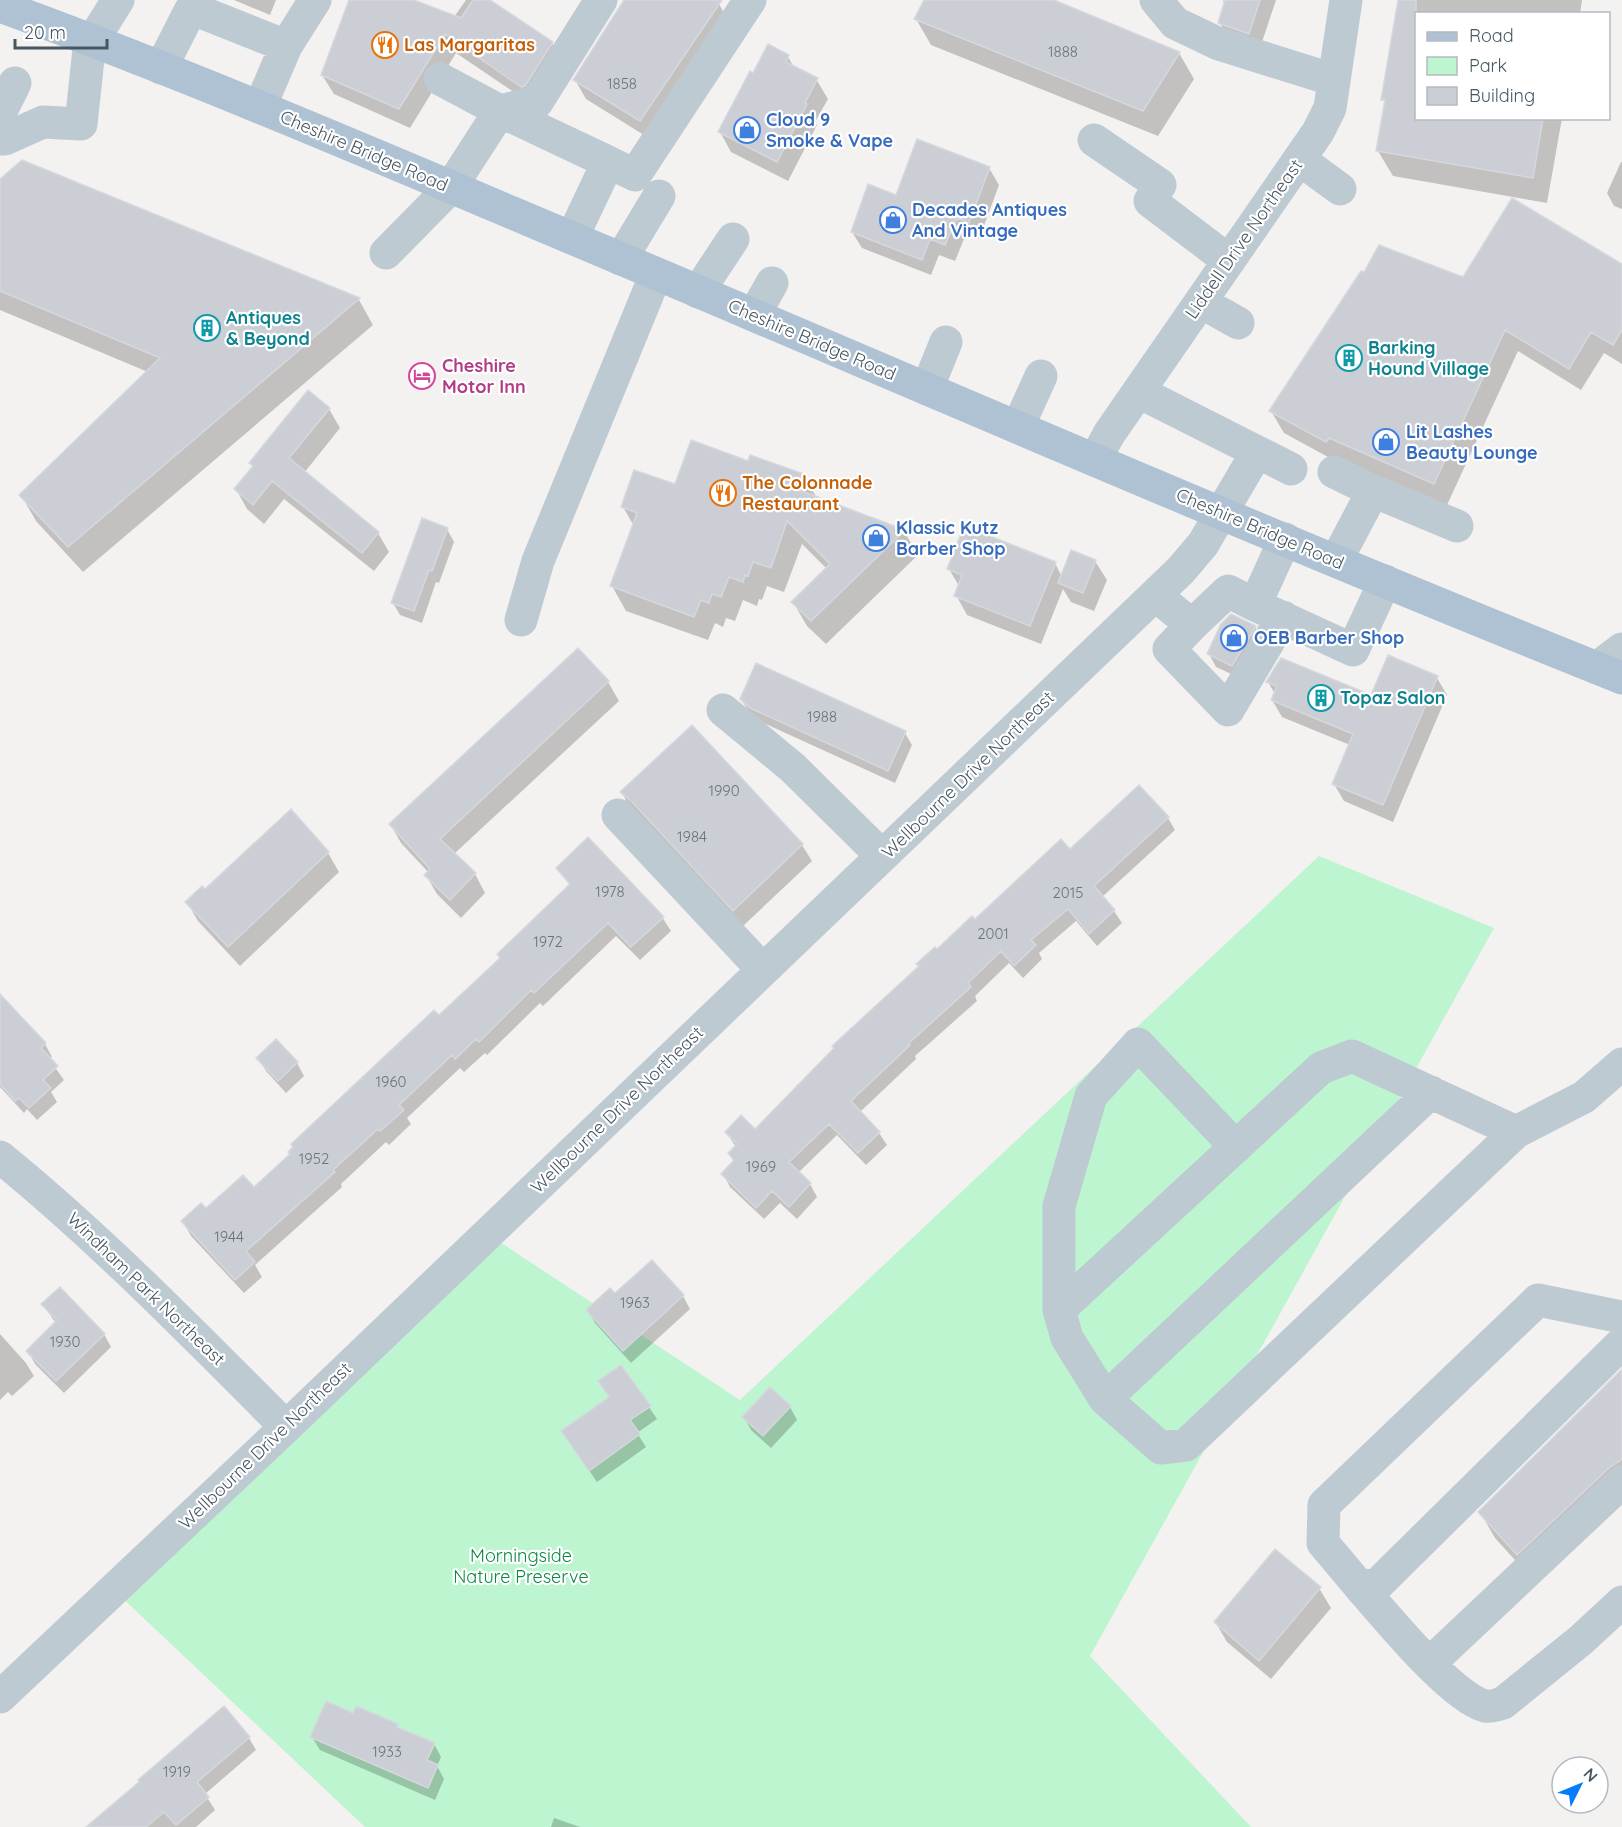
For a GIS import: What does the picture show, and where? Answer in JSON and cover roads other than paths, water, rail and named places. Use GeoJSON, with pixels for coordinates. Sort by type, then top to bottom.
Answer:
{"type":"FeatureCollection","features":[{"type":"Feature","properties":{"kind":"main road","name":"Cheshire Bridge Road"},"geometry":{"type":"LineString","coordinates":[[0,6],[260,107],[1384,581],[1614,665]]}},
{"type":"Feature","properties":{"kind":"street"},"geometry":{"type":"LineString","coordinates":[[0,139],[5,139],[43,122],[81,124],[91,40],[118,0]]}},
{"type":"Feature","properties":{"kind":"street"},"geometry":{"type":"LineString","coordinates":[[260,107],[286,45],[315,0]]}},
{"type":"Feature","properties":{"kind":"street"},"geometry":{"type":"LineString","coordinates":[[386,253],[452,187],[500,111],[537,102],[601,0]]}},
{"type":"Feature","properties":{"kind":"street"},"geometry":{"type":"LineString","coordinates":[[440,79],[500,111],[635,175],[750,0]]}},
{"type":"Feature","properties":{"kind":"street"},"geometry":{"type":"LineString","coordinates":[[1156,0],[1175,23],[1219,44],[1334,80]]}},
{"type":"Feature","properties":{"kind":"street","name":"Liddell Drive Northeast"},"geometry":{"type":"LineString","coordinates":[[1095,460],[1109,434],[1318,132],[1329,108],[1346,0]]}},
{"type":"Feature","properties":{"kind":"street"},"geometry":{"type":"LineString","coordinates":[[161,68],[190,11],[198,11],[286,45]]}},
{"type":"Feature","properties":{"kind":"street"},"geometry":{"type":"LineString","coordinates":[[0,113],[15,83]]}},
{"type":"Feature","properties":{"kind":"street"},"geometry":{"type":"LineString","coordinates":[[1094,140],[1229,261]]}},
{"type":"Feature","properties":{"kind":"street"},"geometry":{"type":"LineString","coordinates":[[1299,159],[1340,189]]}},
{"type":"Feature","properties":{"kind":"street"},"geometry":{"type":"LineString","coordinates":[[572,238],[608,162]]}},
{"type":"Feature","properties":{"kind":"street"},"geometry":{"type":"LineString","coordinates":[[621,259],[659,196]]}},
{"type":"Feature","properties":{"kind":"street"},"geometry":{"type":"LineString","coordinates":[[698,292],[733,239]]}},
{"type":"Feature","properties":{"kind":"street"},"geometry":{"type":"LineString","coordinates":[[521,620],[538,561],[656,274]]}},
{"type":"Feature","properties":{"kind":"street"},"geometry":{"type":"LineString","coordinates":[[754,315],[772,283]]}},
{"type":"Feature","properties":{"kind":"street"},"geometry":{"type":"LineString","coordinates":[[1201,302],[1238,323]]}},
{"type":"Feature","properties":{"kind":"street"},"geometry":{"type":"LineString","coordinates":[[927,389],[946,342]]}},
{"type":"Feature","properties":{"kind":"street"},"geometry":{"type":"LineString","coordinates":[[1018,428],[1041,376]]}},
{"type":"Feature","properties":{"kind":"street"},"geometry":{"type":"LineString","coordinates":[[1138,392],[1291,469]]}},
{"type":"Feature","properties":{"kind":"street","name":"Wellbourne Drive Northeast"},"geometry":{"type":"LineString","coordinates":[[0,1697],[286,1427],[1181,570],[1203,544],[1257,452]]}},
{"type":"Feature","properties":{"kind":"street"},"geometry":{"type":"LineString","coordinates":[[1334,472],[1457,526]]}},
{"type":"Feature","properties":{"kind":"street"},"geometry":{"type":"LineString","coordinates":[[1336,561],[1373,491]]}},
{"type":"Feature","properties":{"kind":"street"},"geometry":{"type":"LineString","coordinates":[[1285,539],[1269,611],[1228,710],[1169,649],[1228,591],[1269,611],[1353,650],[1384,581]]}},
{"type":"Feature","properties":{"kind":"street"},"geometry":{"type":"LineString","coordinates":[[1155,595],[1192,625]]}},
{"type":"Feature","properties":{"kind":"street"},"geometry":{"type":"LineString","coordinates":[[723,710],[793,768],[882,856]]}},
{"type":"Feature","properties":{"kind":"street"},"geometry":{"type":"LineString","coordinates":[[618,815],[763,970]]}},
{"type":"Feature","properties":{"kind":"street"},"geometry":{"type":"LineString","coordinates":[[1236,1147],[1138,1044],[1091,1096],[1059,1206],[1059,1310],[1067,1338],[1105,1399],[1161,1448],[1186,1445],[1516,1132],[1584,1097],[1622,1065]]}},
{"type":"Feature","properties":{"kind":"street"},"geometry":{"type":"LineString","coordinates":[[1059,1310],[1321,1068],[1352,1056],[1516,1132]]}},
{"type":"Feature","properties":{"kind":"street"},"geometry":{"type":"LineString","coordinates":[[1105,1399],[1431,1092]]}},
{"type":"Feature","properties":{"kind":"street","name":"Windham Park Northeast"},"geometry":{"type":"LineString","coordinates":[[0,1157],[45,1193],[121,1262],[286,1427]]}},
{"type":"Feature","properties":{"kind":"street"},"geometry":{"type":"LineString","coordinates":[[1622,1317],[1538,1300],[1324,1505],[1323,1543],[1429,1664],[1469,1698],[1486,1707],[1503,1703],[1581,1640],[1622,1602]]}},
{"type":"Feature","properties":{"kind":"street"},"geometry":{"type":"LineString","coordinates":[[1360,1587],[1378,1584],[1622,1343]]}},
{"type":"Feature","properties":{"kind":"street"},"geometry":{"type":"LineString","coordinates":[[1429,1664],[1622,1482]]}},
{"type":"Feature","properties":{"kind":"place","name":"Las Margaritas"},"geometry":{"type":"Point","coordinates":[385,45]}},
{"type":"Feature","properties":{"kind":"place","name":"Cloud 9 Smoke & Vape"},"geometry":{"type":"Point","coordinates":[747,130]}},
{"type":"Feature","properties":{"kind":"place","name":"Decades Antiques And Vintage"},"geometry":{"type":"Point","coordinates":[893,220]}},
{"type":"Feature","properties":{"kind":"place","name":"Antiques & Beyond"},"geometry":{"type":"Point","coordinates":[207,328]}},
{"type":"Feature","properties":{"kind":"place","name":"Barking Hound Village"},"geometry":{"type":"Point","coordinates":[1349,358]}},
{"type":"Feature","properties":{"kind":"place","name":"Cheshire Motor Inn"},"geometry":{"type":"Point","coordinates":[422,376]}},
{"type":"Feature","properties":{"kind":"place","name":"Lit Lashes Beauty Lounge"},"geometry":{"type":"Point","coordinates":[1386,442]}},
{"type":"Feature","properties":{"kind":"place","name":"The Colonnade Restaurant"},"geometry":{"type":"Point","coordinates":[723,493]}},
{"type":"Feature","properties":{"kind":"place","name":"Klassic Kutz Barber Shop"},"geometry":{"type":"Point","coordinates":[876,538]}},
{"type":"Feature","properties":{"kind":"place","name":"OEB Barber Shop"},"geometry":{"type":"Point","coordinates":[1234,638]}},
{"type":"Feature","properties":{"kind":"place","name":"Topaz Salon"},"geometry":{"type":"Point","coordinates":[1321,698]}},
{"type":"Feature","properties":{"kind":"park label","name":"Morningside Nature Preserve"},"geometry":{"type":"Point","coordinates":[521,1566]}}]}
